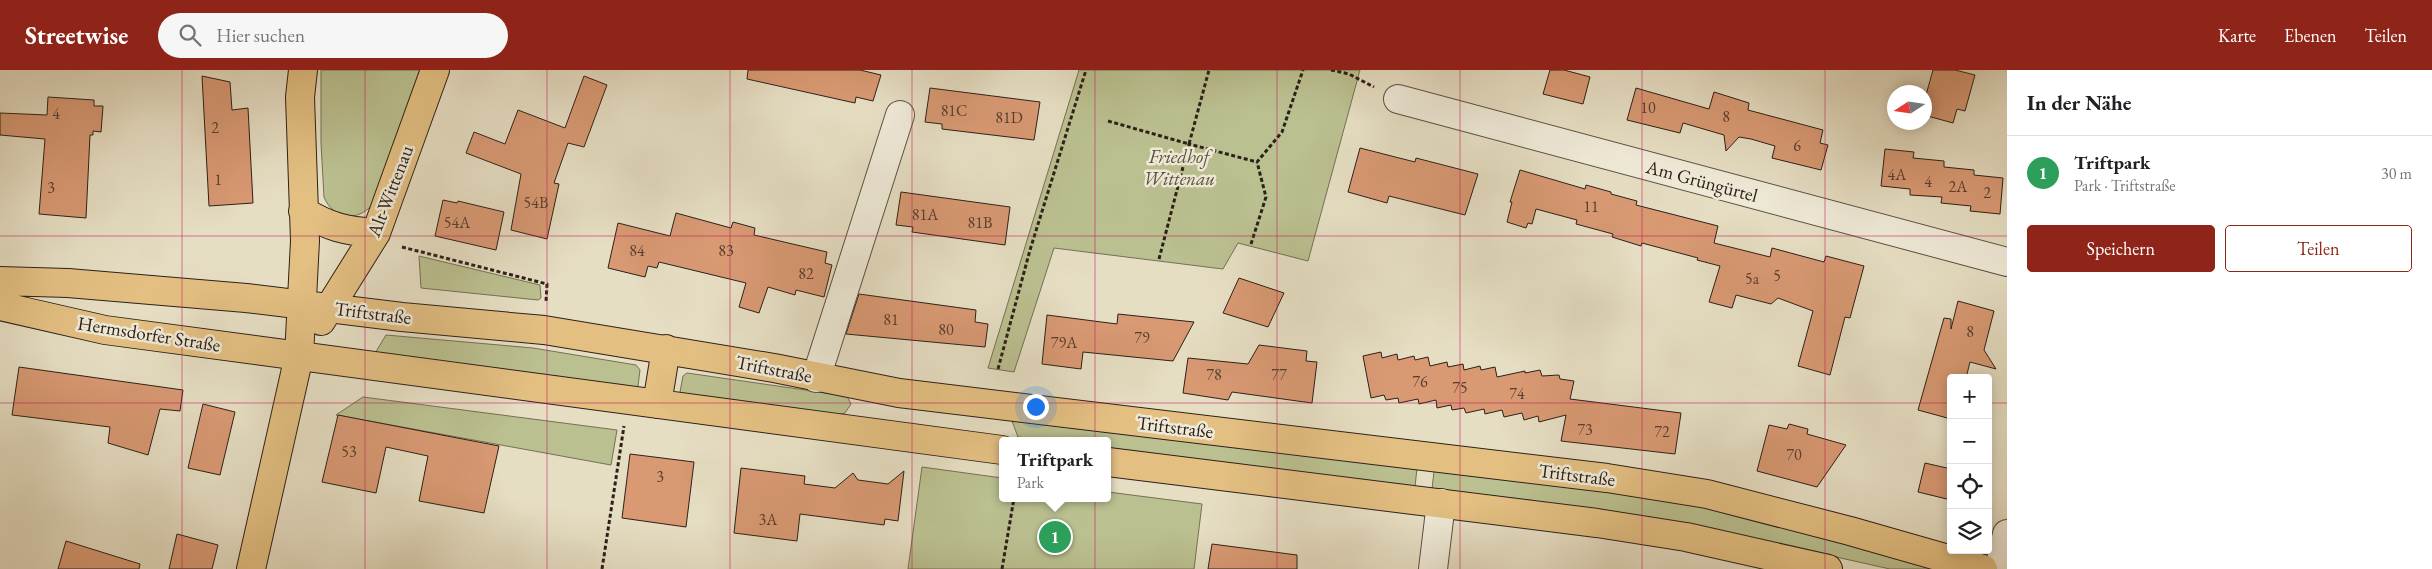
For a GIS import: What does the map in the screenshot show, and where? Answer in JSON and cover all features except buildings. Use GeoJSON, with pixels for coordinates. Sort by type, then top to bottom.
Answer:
{"type":"FeatureCollection","features":[{"type":"Feature","properties":{"kind":"main road","name":"Alt-Wittenau"},"geometry":{"type":"LineString","coordinates":[[251,569],[299,356],[304,242],[300,98],[304,70]]}},
{"type":"Feature","properties":{"kind":"main road","name":"Alt-Wittenau"},"geometry":{"type":"LineString","coordinates":[[299,356],[376,233],[435,70]]}},
{"type":"Feature","properties":{"kind":"main road"},"geometry":{"type":"LineString","coordinates":[[303,211],[326,225],[349,231],[376,233]]}},
{"type":"Feature","properties":{"kind":"main road","name":"Hermsdorfer Straße"},"geometry":{"type":"LineString","coordinates":[[0,281],[68,283],[302,304]]}},
{"type":"Feature","properties":{"kind":"main road","name":"Triftstraße"},"geometry":{"type":"LineString","coordinates":[[302,304],[402,317],[544,330],[774,368],[816,378],[899,393],[1588,476],[1707,494],[1850,531],[1983,569]]}},
{"type":"Feature","properties":{"kind":"main road","name":"Hermsdorfer Straße"},"geometry":{"type":"LineString","coordinates":[[0,306],[105,330],[299,356]]}},
{"type":"Feature","properties":{"kind":"main road"},"geometry":{"type":"LineString","coordinates":[[657,404],[666,349]]}},
{"type":"Feature","properties":{"kind":"main road"},"geometry":{"type":"LineString","coordinates":[[299,356],[999,450]]}},
{"type":"Feature","properties":{"kind":"main road"},"geometry":{"type":"LineString","coordinates":[[892,435],[899,393]]}},
{"type":"Feature","properties":{"kind":"main road"},"geometry":{"type":"LineString","coordinates":[[1111,462],[1597,522],[1686,537],[1828,569]]}},
{"type":"Feature","properties":{"kind":"street","name":"Am Grüngürtel"},"geometry":{"type":"LineString","coordinates":[[1398,99],[2007,262]]}},
{"type":"Feature","properties":{"kind":"street"},"geometry":{"type":"LineString","coordinates":[[816,378],[900,115]]}},
{"type":"Feature","properties":{"kind":"street"},"geometry":{"type":"LineString","coordinates":[[1433,569],[1441,503]]}},
{"type":"Feature","properties":{"kind":"street"},"geometry":{"type":"LineString","coordinates":[[1999,569],[2007,534]]}},
{"type":"Feature","properties":{"kind":"path"},"geometry":{"type":"LineString","coordinates":[[998,369],[1030,250],[1086,70]]}},
{"type":"Feature","properties":{"kind":"path"},"geometry":{"type":"LineString","coordinates":[[1159,259],[1209,70]]}},
{"type":"Feature","properties":{"kind":"path"},"geometry":{"type":"LineString","coordinates":[[1257,162],[1282,132],[1303,70]]}},
{"type":"Feature","properties":{"kind":"path"},"geometry":{"type":"LineString","coordinates":[[1330,70],[1349,74],[1398,99]]}},
{"type":"Feature","properties":{"kind":"path"},"geometry":{"type":"LineString","coordinates":[[1108,121],[1257,162]]}},
{"type":"Feature","properties":{"kind":"path"},"geometry":{"type":"LineString","coordinates":[[1251,244],[1266,197],[1257,162]]}},
{"type":"Feature","properties":{"kind":"path"},"geometry":{"type":"LineString","coordinates":[[402,247],[547,284],[546,306]]}},
{"type":"Feature","properties":{"kind":"path"},"geometry":{"type":"LineString","coordinates":[[602,569],[625,424]]}},
{"type":"Feature","properties":{"kind":"path"},"geometry":{"type":"LineString","coordinates":[[1002,569],[1013,502]]}},
{"type":"Feature","properties":{"kind":"green space"},"geometry":{"type":"Polygon","coordinates":[[[321,70],[421,70],[373,204],[367,210],[353,216],[339,214],[333,210],[324,197],[321,143],[321,70]]]}},
{"type":"Feature","properties":{"kind":"green space","name":"Friedhof Wittenau"},"geometry":{"type":"Polygon","coordinates":[[[1079,70],[1360,70],[1308,261],[1238,243],[1223,269],[1054,248],[1014,372],[988,368],[1079,70]]]}},
{"type":"Feature","properties":{"kind":"green space"},"geometry":{"type":"Polygon","coordinates":[[[419,256],[540,285],[541,298],[538,300],[421,288],[419,256]]]}},
{"type":"Feature","properties":{"kind":"green space"},"geometry":{"type":"Polygon","coordinates":[[[386,335],[533,348],[636,365],[640,370],[638,386],[633,388],[374,355],[386,335]]]}},
{"type":"Feature","properties":{"kind":"green space"},"geometry":{"type":"Polygon","coordinates":[[[687,373],[847,396],[851,404],[845,413],[838,415],[685,395],[680,392],[683,376],[687,373]]]}},
{"type":"Feature","properties":{"kind":"green space"},"geometry":{"type":"Polygon","coordinates":[[[363,397],[617,430],[611,465],[336,415],[363,397]]]}},
{"type":"Feature","properties":{"kind":"green space"},"geometry":{"type":"Polygon","coordinates":[[[1012,421],[1417,468],[1415,487],[1111,448],[1111,437],[1018,437],[1012,421]]]}},
{"type":"Feature","properties":{"kind":"green space"},"geometry":{"type":"Polygon","coordinates":[[[922,467],[999,478],[999,502],[1111,502],[1111,492],[1202,504],[1194,569],[908,569],[922,467]]]}},
{"type":"Feature","properties":{"kind":"green space"},"geometry":{"type":"Polygon","coordinates":[[[1434,471],[1590,489],[1715,509],[1778,524],[1933,569],[1890,569],[1688,524],[1529,500],[1432,489],[1434,471]]]}},
{"type":"Feature","properties":{"kind":"place","name":"Triftpark"},"geometry":{"type":"Point","coordinates":[1055,537]}}]}
